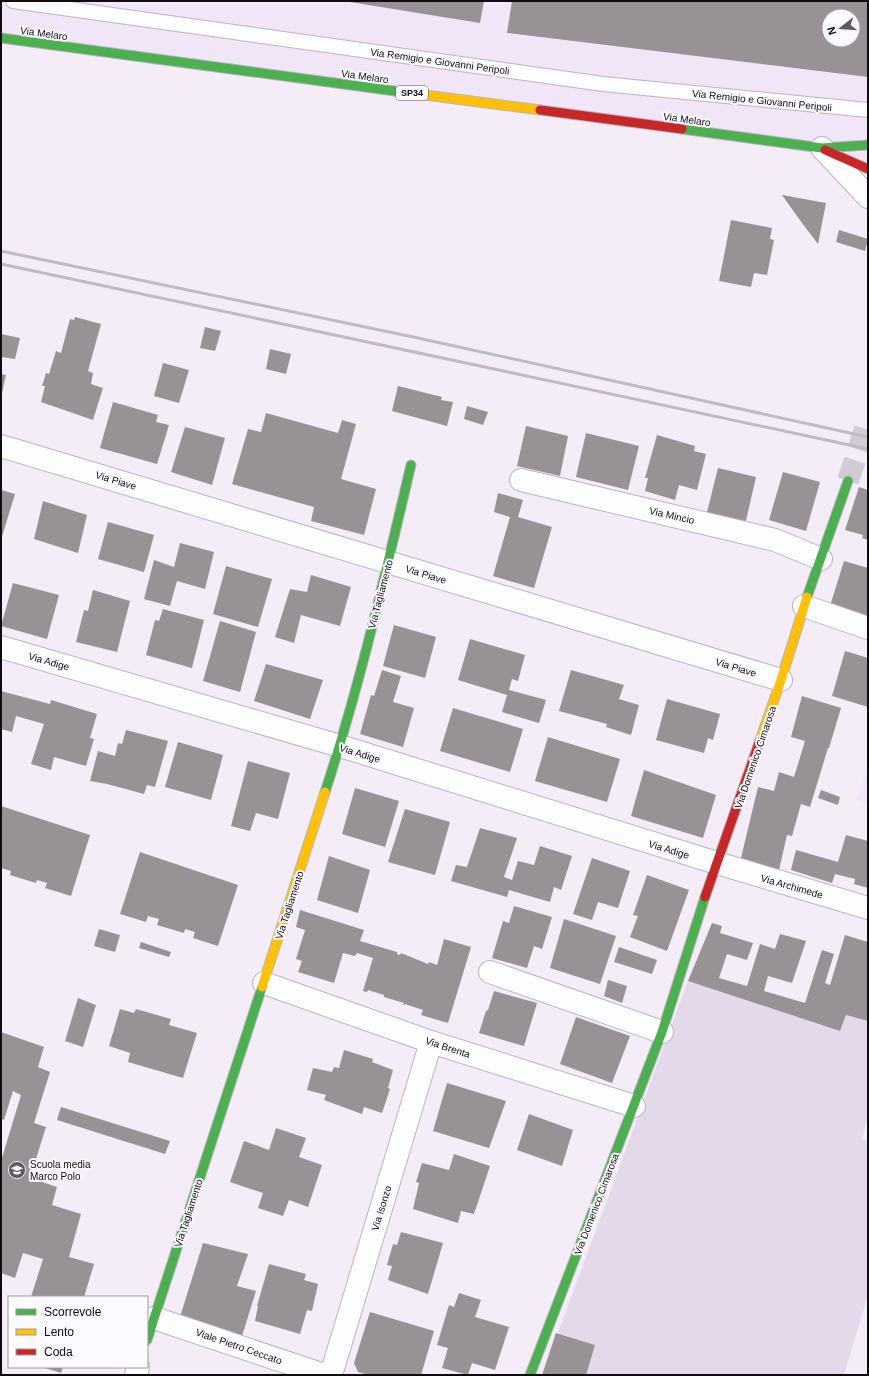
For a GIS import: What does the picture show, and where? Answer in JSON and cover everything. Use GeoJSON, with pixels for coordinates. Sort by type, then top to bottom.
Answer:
{"type":"FeatureCollection","features":[{"type":"Feature","properties":{"kind":"street","name":"Via Melaro"},"geometry":{"type":"LineString","coordinates":[[1,38],[822,148],[868,145]]}},
{"type":"Feature","properties":{"kind":"street","name":"Via Melaro"},"geometry":{"type":"LineString","coordinates":[[822,148],[868,170]]}},
{"type":"Feature","properties":{"kind":"street"},"geometry":{"type":"LineString","coordinates":[[822,148],[868,197]]}},
{"type":"Feature","properties":{"kind":"street","name":"Via Piave"},"geometry":{"type":"LineString","coordinates":[[1,446],[782,680]]}},
{"type":"Feature","properties":{"kind":"street","name":"Via Tagliamento"},"geometry":{"type":"LineString","coordinates":[[148,1337],[340,746],[388,563],[411,465]]}},
{"type":"Feature","properties":{"kind":"street","name":"Via Mincio"},"geometry":{"type":"LineString","coordinates":[[521,480],[775,540],[821,559]]}},
{"type":"Feature","properties":{"kind":"street","name":"Via Domenico Cimarosa"},"geometry":{"type":"LineString","coordinates":[[530,1375],[662,1032],[717,863],[782,680],[804,606],[848,481]]}},
{"type":"Feature","properties":{"kind":"street"},"geometry":{"type":"LineString","coordinates":[[804,606],[868,628]]}},
{"type":"Feature","properties":{"kind":"street","name":"Via Adige"},"geometry":{"type":"LineString","coordinates":[[1,647],[340,746],[717,863]]}},
{"type":"Feature","properties":{"kind":"street","name":"Via Archimede"},"geometry":{"type":"LineString","coordinates":[[717,863],[868,908]]}},
{"type":"Feature","properties":{"kind":"street"},"geometry":{"type":"LineString","coordinates":[[490,972],[662,1032]]}},
{"type":"Feature","properties":{"kind":"street","name":"Via Brenta"},"geometry":{"type":"LineString","coordinates":[[264,983],[431,1042],[634,1106]]}},
{"type":"Feature","properties":{"kind":"street","name":"Via Isonzo"},"geometry":{"type":"LineString","coordinates":[[331,1375],[431,1042]]}},
{"type":"Feature","properties":{"kind":"street","name":"Viale Pietro Ceccato"},"geometry":{"type":"LineString","coordinates":[[154,1318],[324,1375]]}},
{"type":"Feature","properties":{"kind":"lane","name":"Via Remigio e Giovanni Peripoli"},"geometry":{"type":"LineString","coordinates":[[13,1],[602,84],[868,110]]}},
{"type":"Feature","properties":{"kind":"shaded area"},"geometry":{"type":"Polygon","coordinates":[[[1,1],[868,1],[868,161],[1,39],[1,1]]]}},
{"type":"Feature","properties":{"kind":"shaded area"},"geometry":{"type":"Polygon","coordinates":[[[868,768],[868,804],[857,800],[868,768]]]}},
{"type":"Feature","properties":{"kind":"shaded area"},"geometry":{"type":"Polygon","coordinates":[[[688,981],[840,1031],[846,1015],[868,1021],[868,1117],[862,1139],[868,1141],[868,1295],[844,1375],[585,1375],[595,1345],[558,1333],[688,981]]]}},
{"type":"Feature","properties":{"kind":"building"},"geometry":{"type":"Polygon","coordinates":[[[344,1],[484,1],[480,23],[344,1]]]}},
{"type":"Feature","properties":{"kind":"building"},"geometry":{"type":"Polygon","coordinates":[[[512,1],[868,1],[868,77],[507,33],[512,1]]]}},
{"type":"Feature","properties":{"kind":"building"},"geometry":{"type":"Polygon","coordinates":[[[782,195],[826,203],[818,244],[802,223],[782,195]]]}},
{"type":"Feature","properties":{"kind":"building"},"geometry":{"type":"Polygon","coordinates":[[[731,220],[772,228],[770,239],[774,240],[767,275],[754,273],[751,287],[719,281],[731,220]]]}},
{"type":"Feature","properties":{"kind":"building"},"geometry":{"type":"Polygon","coordinates":[[[839,230],[868,239],[865,251],[836,242],[839,230]]]}},
{"type":"Feature","properties":{"kind":"building"},"geometry":{"type":"Polygon","coordinates":[[[75,317],[101,324],[88,371],[93,373],[91,384],[103,388],[93,420],[41,402],[45,386],[42,386],[46,373],[49,374],[56,351],[61,353],[70,319],[74,320],[75,317]]]}},
{"type":"Feature","properties":{"kind":"building"},"geometry":{"type":"Polygon","coordinates":[[[205,327],[221,331],[215,351],[200,348],[205,327]]]}},
{"type":"Feature","properties":{"kind":"building"},"geometry":{"type":"Polygon","coordinates":[[[1,334],[20,338],[15,359],[1,357],[1,334]]]}},
{"type":"Feature","properties":{"kind":"building"},"geometry":{"type":"Polygon","coordinates":[[[270,349],[291,354],[286,374],[266,369],[270,349]]]}},
{"type":"Feature","properties":{"kind":"building"},"geometry":{"type":"Polygon","coordinates":[[[163,363],[189,370],[179,403],[154,396],[163,363]]]}},
{"type":"Feature","properties":{"kind":"building"},"geometry":{"type":"Polygon","coordinates":[[[1,374],[6,375],[2,393],[1,393],[1,374]]]}},
{"type":"Feature","properties":{"kind":"building"},"geometry":{"type":"Polygon","coordinates":[[[398,386],[442,397],[441,400],[453,402],[447,426],[392,411],[398,386]]]}},
{"type":"Feature","properties":{"kind":"building"},"geometry":{"type":"Polygon","coordinates":[[[113,402],[158,415],[156,422],[169,425],[157,464],[100,448],[113,402]]]}},
{"type":"Feature","properties":{"kind":"building"},"geometry":{"type":"Polygon","coordinates":[[[467,406],[488,412],[483,425],[464,419],[467,406]]]}},
{"type":"Feature","properties":{"kind":"building"},"geometry":{"type":"Polygon","coordinates":[[[266,413],[338,433],[342,420],[356,424],[341,479],[376,489],[364,535],[311,521],[314,507],[232,484],[248,429],[261,432],[266,413]]]}},
{"type":"Feature","properties":{"kind":"building"},"geometry":{"type":"Polygon","coordinates":[[[526,426],[568,436],[560,476],[517,466],[526,426]]]}},
{"type":"Feature","properties":{"kind":"building"},"geometry":{"type":"Polygon","coordinates":[[[185,427],[225,438],[212,485],[171,472],[185,427]]]}},
{"type":"Feature","properties":{"kind":"building"},"geometry":{"type":"Polygon","coordinates":[[[586,433],[639,446],[628,490],[576,477],[586,433]]]}},
{"type":"Feature","properties":{"kind":"building"},"geometry":{"type":"Polygon","coordinates":[[[657,435],[695,446],[694,451],[706,454],[697,490],[679,485],[675,500],[645,491],[648,478],[645,478],[657,435]]]}},
{"type":"Feature","properties":{"kind":"building"},"geometry":{"type":"Polygon","coordinates":[[[718,468],[756,477],[745,525],[706,516],[718,468]]]}},
{"type":"Feature","properties":{"kind":"building"},"geometry":{"type":"Polygon","coordinates":[[[783,472],[820,482],[806,531],[769,520],[783,472]]]}},
{"type":"Feature","properties":{"kind":"building"},"geometry":{"type":"Polygon","coordinates":[[[859,487],[868,490],[868,540],[862,538],[863,535],[845,530],[859,487]]]}},
{"type":"Feature","properties":{"kind":"building"},"geometry":{"type":"Polygon","coordinates":[[[1,490],[15,494],[1,540],[1,490]]]}},
{"type":"Feature","properties":{"kind":"building"},"geometry":{"type":"Polygon","coordinates":[[[498,493],[523,500],[518,517],[552,527],[534,588],[493,576],[510,517],[494,512],[498,493]]]}},
{"type":"Feature","properties":{"kind":"building"},"geometry":{"type":"Polygon","coordinates":[[[43,501],[87,515],[78,553],[34,539],[43,501]]]}},
{"type":"Feature","properties":{"kind":"building"},"geometry":{"type":"Polygon","coordinates":[[[108,522],[154,535],[144,572],[98,559],[108,522]]]}},
{"type":"Feature","properties":{"kind":"building"},"geometry":{"type":"Polygon","coordinates":[[[180,543],[214,552],[205,589],[177,581],[170,606],[144,599],[154,560],[174,567],[180,543]]]}},
{"type":"Feature","properties":{"kind":"building"},"geometry":{"type":"Polygon","coordinates":[[[844,561],[868,568],[868,618],[830,606],[844,561]]]}},
{"type":"Feature","properties":{"kind":"building"},"geometry":{"type":"Polygon","coordinates":[[[226,566],[272,579],[258,627],[213,614],[226,566]]]}},
{"type":"Feature","properties":{"kind":"building"},"geometry":{"type":"Polygon","coordinates":[[[311,575],[351,587],[340,626],[301,615],[294,643],[275,637],[290,589],[307,592],[311,575]]]}},
{"type":"Feature","properties":{"kind":"building"},"geometry":{"type":"Polygon","coordinates":[[[13,583],[59,595],[47,639],[1,626],[13,583]]]}},
{"type":"Feature","properties":{"kind":"building"},"geometry":{"type":"Polygon","coordinates":[[[93,590],[130,601],[117,652],[76,642],[84,610],[88,611],[93,590]]]}},
{"type":"Feature","properties":{"kind":"building"},"geometry":{"type":"Polygon","coordinates":[[[163,609],[204,620],[192,668],[146,655],[155,620],[159,621],[163,609]]]}},
{"type":"Feature","properties":{"kind":"building"},"geometry":{"type":"Polygon","coordinates":[[[220,621],[256,632],[240,692],[203,681],[220,621]]]}},
{"type":"Feature","properties":{"kind":"building"},"geometry":{"type":"Polygon","coordinates":[[[394,625],[436,637],[425,678],[383,666],[394,625]]]}},
{"type":"Feature","properties":{"kind":"building"},"geometry":{"type":"Polygon","coordinates":[[[470,639],[525,655],[518,681],[512,679],[509,690],[546,700],[539,723],[502,712],[507,695],[458,680],[470,639]]]}},
{"type":"Feature","properties":{"kind":"building"},"geometry":{"type":"Polygon","coordinates":[[[845,651],[868,658],[868,707],[832,696],[845,651]]]}},
{"type":"Feature","properties":{"kind":"building"},"geometry":{"type":"Polygon","coordinates":[[[266,664],[323,680],[310,719],[254,701],[266,664]]]}},
{"type":"Feature","properties":{"kind":"building"},"geometry":{"type":"Polygon","coordinates":[[[382,670],[401,676],[393,702],[414,708],[403,747],[360,734],[371,695],[374,696],[382,670]]]}},
{"type":"Feature","properties":{"kind":"building"},"geometry":{"type":"Polygon","coordinates":[[[571,670],[624,685],[619,699],[639,705],[631,735],[606,727],[607,724],[559,711],[571,670]]]}},
{"type":"Feature","properties":{"kind":"building"},"geometry":{"type":"Polygon","coordinates":[[[1,691],[50,704],[51,700],[97,714],[90,738],[94,739],[86,766],[54,757],[51,770],[31,764],[44,724],[16,716],[12,732],[1,729],[1,691]]]}},
{"type":"Feature","properties":{"kind":"building"},"geometry":{"type":"Polygon","coordinates":[[[802,696],[841,708],[810,807],[801,804],[792,836],[787,835],[779,870],[741,858],[758,787],[774,791],[779,772],[794,777],[805,741],[791,737],[802,696]]]}},
{"type":"Feature","properties":{"kind":"building"},"geometry":{"type":"Polygon","coordinates":[[[667,699],[720,714],[713,740],[708,738],[704,753],[656,740],[667,699]]]}},
{"type":"Feature","properties":{"kind":"building"},"geometry":{"type":"Polygon","coordinates":[[[453,708],[523,729],[510,772],[440,751],[453,708]]]}},
{"type":"Feature","properties":{"kind":"building"},"geometry":{"type":"Polygon","coordinates":[[[126,730],[168,741],[155,787],[147,785],[144,794],[90,781],[98,751],[115,756],[118,743],[122,744],[126,730]]]}},
{"type":"Feature","properties":{"kind":"building"},"geometry":{"type":"Polygon","coordinates":[[[548,737],[620,759],[607,802],[535,781],[548,737]]]}},
{"type":"Feature","properties":{"kind":"building"},"geometry":{"type":"Polygon","coordinates":[[[178,742],[223,755],[211,800],[165,787],[178,742]]]}},
{"type":"Feature","properties":{"kind":"building"},"geometry":{"type":"Polygon","coordinates":[[[248,761],[290,773],[278,819],[256,813],[250,831],[231,826],[248,761]]]}},
{"type":"Feature","properties":{"kind":"building"},"geometry":{"type":"Polygon","coordinates":[[[644,770],[716,795],[703,838],[631,816],[644,770]]]}},
{"type":"Feature","properties":{"kind":"building"},"geometry":{"type":"Polygon","coordinates":[[[355,788],[399,801],[385,847],[342,834],[355,788]]]}},
{"type":"Feature","properties":{"kind":"building"},"geometry":{"type":"Polygon","coordinates":[[[821,790],[840,797],[838,805],[818,798],[821,790]]]}},
{"type":"Feature","properties":{"kind":"building"},"geometry":{"type":"Polygon","coordinates":[[[1,806],[90,835],[71,896],[45,888],[47,883],[37,880],[36,883],[10,875],[11,871],[1,868],[1,806]]]}},
{"type":"Feature","properties":{"kind":"building"},"geometry":{"type":"Polygon","coordinates":[[[405,809],[450,822],[435,875],[388,862],[405,809]]]}},
{"type":"Feature","properties":{"kind":"building"},"geometry":{"type":"Polygon","coordinates":[[[480,828],[517,838],[504,877],[512,880],[518,861],[534,865],[540,846],[572,856],[561,890],[554,887],[550,902],[509,890],[507,897],[451,881],[456,865],[467,867],[480,828]]]}},
{"type":"Feature","properties":{"kind":"building"},"geometry":{"type":"Polygon","coordinates":[[[846,835],[868,841],[868,888],[854,884],[855,879],[835,874],[832,883],[791,870],[796,850],[838,862],[846,835]]]}},
{"type":"Feature","properties":{"kind":"building"},"geometry":{"type":"Polygon","coordinates":[[[140,852],[238,885],[218,946],[193,938],[195,932],[185,929],[184,933],[157,925],[159,919],[148,916],[146,922],[120,914],[140,852]]]}},
{"type":"Feature","properties":{"kind":"building"},"geometry":{"type":"Polygon","coordinates":[[[329,856],[370,870],[358,913],[317,900],[329,856]]]}},
{"type":"Feature","properties":{"kind":"building"},"geometry":{"type":"Polygon","coordinates":[[[592,858],[630,871],[618,908],[598,902],[592,920],[573,914],[592,858]]]}},
{"type":"Feature","properties":{"kind":"building"},"geometry":{"type":"Polygon","coordinates":[[[647,875],[689,890],[667,951],[630,937],[638,916],[633,915],[647,875]]]}},
{"type":"Feature","properties":{"kind":"building"},"geometry":{"type":"Polygon","coordinates":[[[514,906],[552,917],[542,949],[534,946],[527,968],[492,958],[503,921],[509,923],[514,906]]]}},
{"type":"Feature","properties":{"kind":"building"},"geometry":{"type":"Polygon","coordinates":[[[300,910],[364,930],[360,941],[397,952],[397,954],[400,955],[401,953],[428,964],[429,962],[437,965],[444,939],[471,947],[448,1023],[421,1015],[423,1010],[405,1004],[403,1005],[404,1003],[384,997],[384,995],[368,990],[367,992],[363,991],[373,958],[357,953],[355,956],[343,953],[334,983],[298,972],[302,961],[296,959],[305,930],[296,927],[300,910]]]}},
{"type":"Feature","properties":{"kind":"building"},"geometry":{"type":"Polygon","coordinates":[[[564,919],[616,936],[600,984],[550,968],[564,919]]]}},
{"type":"Feature","properties":{"kind":"building"},"geometry":{"type":"Polygon","coordinates":[[[712,923],[722,926],[720,933],[753,943],[747,960],[727,954],[719,978],[747,986],[760,944],[775,949],[780,934],[806,941],[792,983],[768,976],[764,991],[805,1003],[822,950],[834,954],[825,983],[830,985],[845,935],[868,942],[868,1021],[846,1015],[840,1031],[688,981],[712,923]]]}},
{"type":"Feature","properties":{"kind":"building"},"geometry":{"type":"Polygon","coordinates":[[[99,929],[120,935],[115,952],[94,946],[99,929]]]}},
{"type":"Feature","properties":{"kind":"building"},"geometry":{"type":"Polygon","coordinates":[[[141,942],[171,952],[169,957],[139,948],[141,942]]]}},
{"type":"Feature","properties":{"kind":"building"},"geometry":{"type":"Polygon","coordinates":[[[619,947],[657,960],[652,974],[614,962],[619,947]]]}},
{"type":"Feature","properties":{"kind":"building"},"geometry":{"type":"Polygon","coordinates":[[[608,980],[627,986],[622,1003],[604,996],[608,980]]]}},
{"type":"Feature","properties":{"kind":"building"},"geometry":{"type":"Polygon","coordinates":[[[494,991],[537,1003],[524,1046],[479,1033],[494,991]]]}},
{"type":"Feature","properties":{"kind":"building"},"geometry":{"type":"Polygon","coordinates":[[[78,998],[96,1005],[83,1047],[65,1041],[78,998]]]}},
{"type":"Feature","properties":{"kind":"building"},"geometry":{"type":"Polygon","coordinates":[[[120,1009],[134,1013],[136,1009],[171,1019],[169,1025],[197,1033],[183,1078],[128,1062],[130,1053],[109,1046],[120,1009]]]}},
{"type":"Feature","properties":{"kind":"building"},"geometry":{"type":"Polygon","coordinates":[[[576,1017],[630,1036],[612,1083],[560,1064],[576,1017]]]}},
{"type":"Feature","properties":{"kind":"building","name":"Scuola media Marco Polo"},"geometry":{"type":"Polygon","coordinates":[[[1,1032],[44,1047],[38,1067],[50,1072],[34,1123],[46,1127],[30,1178],[57,1187],[52,1205],[81,1214],[69,1257],[94,1264],[84,1296],[31,1296],[43,1259],[23,1253],[15,1278],[1,1273],[1,1161],[21,1095],[13,1091],[4,1120],[1,1119],[1,1032]]]}},
{"type":"Feature","properties":{"kind":"building"},"geometry":{"type":"Polygon","coordinates":[[[344,1050],[373,1059],[372,1062],[393,1070],[388,1088],[390,1089],[382,1113],[364,1107],[362,1114],[324,1100],[326,1095],[307,1090],[313,1068],[332,1072],[334,1067],[339,1068],[344,1050]]]}},
{"type":"Feature","properties":{"kind":"building"},"geometry":{"type":"Polygon","coordinates":[[[447,1083],[506,1101],[489,1148],[433,1131],[447,1083]]]}},
{"type":"Feature","properties":{"kind":"building"},"geometry":{"type":"Polygon","coordinates":[[[61,1107],[170,1141],[165,1154],[57,1120],[61,1107]]]}},
{"type":"Feature","properties":{"kind":"building"},"geometry":{"type":"Polygon","coordinates":[[[529,1114],[573,1130],[562,1166],[517,1150],[529,1114]]]}},
{"type":"Feature","properties":{"kind":"building"},"geometry":{"type":"Polygon","coordinates":[[[276,1128],[306,1138],[299,1157],[322,1165],[308,1207],[289,1200],[283,1216],[258,1208],[263,1193],[230,1182],[244,1141],[269,1150],[276,1128]]]}},
{"type":"Feature","properties":{"kind":"building"},"geometry":{"type":"Polygon","coordinates":[[[454,1154],[490,1166],[474,1214],[461,1211],[458,1223],[413,1209],[419,1183],[416,1182],[422,1163],[449,1170],[454,1154]]]}},
{"type":"Feature","properties":{"kind":"building"},"geometry":{"type":"Polygon","coordinates":[[[401,1232],[443,1243],[428,1294],[388,1280],[392,1266],[387,1265],[393,1244],[397,1245],[401,1232]]]}},
{"type":"Feature","properties":{"kind":"building"},"geometry":{"type":"Polygon","coordinates":[[[203,1243],[248,1254],[237,1286],[256,1291],[242,1336],[180,1317],[203,1243]]]}},
{"type":"Feature","properties":{"kind":"building"},"geometry":{"type":"Polygon","coordinates":[[[269,1264],[306,1274],[304,1280],[318,1284],[312,1311],[307,1310],[300,1334],[255,1321],[257,1306],[269,1264]]]}},
{"type":"Feature","properties":{"kind":"building"},"geometry":{"type":"Polygon","coordinates":[[[459,1293],[481,1300],[475,1317],[509,1327],[495,1370],[472,1363],[468,1375],[442,1368],[448,1348],[437,1345],[449,1305],[454,1307],[459,1293]]]}},
{"type":"Feature","properties":{"kind":"building"},"geometry":{"type":"Polygon","coordinates":[[[370,1312],[434,1331],[421,1375],[369,1375],[358,1372],[354,1363],[370,1312]]]}},
{"type":"Feature","properties":{"kind":"building"},"geometry":{"type":"Polygon","coordinates":[[[556,1333],[595,1345],[586,1375],[542,1375],[556,1333]]]}},
{"type":"Feature","properties":{"kind":"building"},"geometry":{"type":"Polygon","coordinates":[[[45,1368],[63,1368],[61,1373],[45,1368]]]}},
{"type":"Feature","properties":{"kind":"tunnel"},"geometry":{"type":"LineString","coordinates":[[848,481],[868,420]]}},
{"type":"Feature","properties":{"kind":"railway"},"geometry":{"type":"LineString","coordinates":[[1,251],[418,338],[868,437]]}},
{"type":"Feature","properties":{"kind":"railway"},"geometry":{"type":"LineString","coordinates":[[1,264],[868,449]]}},
{"type":"Feature","properties":{"kind":"traffic: fast"},"geometry":{"type":"LineString","coordinates":[[1,38],[402,92]]}},
{"type":"Feature","properties":{"kind":"traffic: fast"},"geometry":{"type":"LineString","coordinates":[[682,129],[822,148],[868,145]]}},
{"type":"Feature","properties":{"kind":"traffic: fast"},"geometry":{"type":"LineString","coordinates":[[325,792],[361,671],[411,465]]}},
{"type":"Feature","properties":{"kind":"traffic: fast"},"geometry":{"type":"LineString","coordinates":[[807,597],[848,481]]}},
{"type":"Feature","properties":{"kind":"traffic: fast"},"geometry":{"type":"LineString","coordinates":[[530,1375],[662,1032],[705,897]]}},
{"type":"Feature","properties":{"kind":"traffic: fast"},"geometry":{"type":"LineString","coordinates":[[148,1337],[262,987]]}},
{"type":"Feature","properties":{"kind":"traffic: slow"},"geometry":{"type":"LineString","coordinates":[[402,92],[540,110]]}},
{"type":"Feature","properties":{"kind":"traffic: slow"},"geometry":{"type":"LineString","coordinates":[[759,743],[781,680],[807,597]]}},
{"type":"Feature","properties":{"kind":"traffic: slow"},"geometry":{"type":"LineString","coordinates":[[262,987],[325,792]]}},
{"type":"Feature","properties":{"kind":"traffic: jam"},"geometry":{"type":"LineString","coordinates":[[540,110],[682,129]]}},
{"type":"Feature","properties":{"kind":"traffic: jam"},"geometry":{"type":"LineString","coordinates":[[825,150],[868,169]]}},
{"type":"Feature","properties":{"kind":"traffic: jam"},"geometry":{"type":"LineString","coordinates":[[705,897],[759,743]]}},
{"type":"Feature","properties":{"kind":"place","name":"Scuola media Marco Polo"},"geometry":{"type":"Point","coordinates":[17,1170]}}]}
